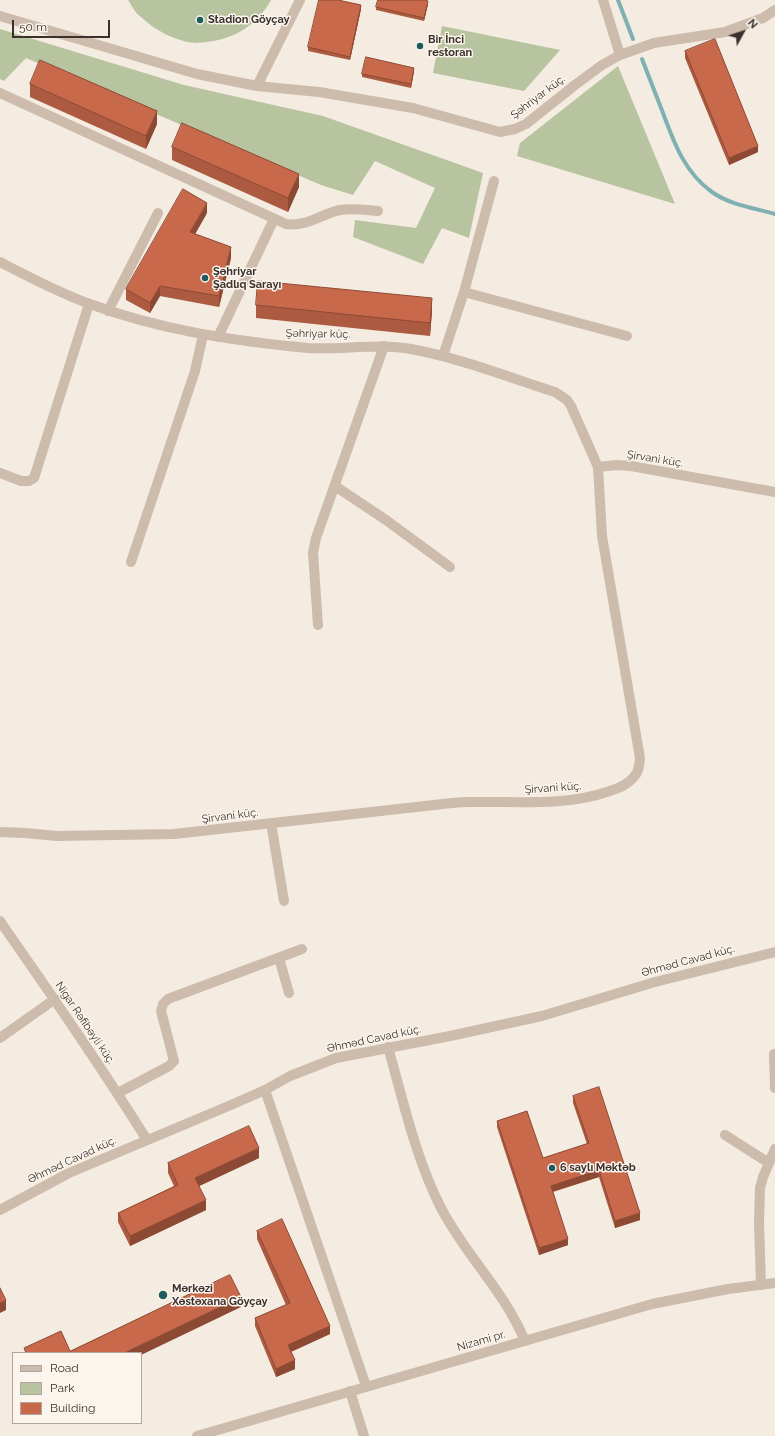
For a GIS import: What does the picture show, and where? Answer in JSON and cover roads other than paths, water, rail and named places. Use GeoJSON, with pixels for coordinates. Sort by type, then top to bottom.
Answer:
{"type":"FeatureCollection","features":[{"type":"Feature","properties":{"kind":"street"},"geometry":{"type":"LineString","coordinates":[[257,86],[300,0]]}},
{"type":"Feature","properties":{"kind":"street"},"geometry":{"type":"LineString","coordinates":[[603,0],[620,55]]}},
{"type":"Feature","properties":{"kind":"street","name":"Şəhriyar küç."},"geometry":{"type":"LineString","coordinates":[[0,16],[197,74],[257,86],[319,92],[413,108],[500,132],[515,129],[526,124],[602,65],[620,55],[654,43],[725,32],[763,18],[775,10]]}},
{"type":"Feature","properties":{"kind":"street"},"geometry":{"type":"LineString","coordinates":[[0,93],[286,224],[296,226],[340,210],[355,209],[378,211]]}},
{"type":"Feature","properties":{"kind":"street"},"geometry":{"type":"LineString","coordinates":[[443,356],[464,292],[494,181]]}},
{"type":"Feature","properties":{"kind":"street"},"geometry":{"type":"LineString","coordinates":[[108,311],[158,213]]}},
{"type":"Feature","properties":{"kind":"street"},"geometry":{"type":"LineString","coordinates":[[218,337],[274,219]]}},
{"type":"Feature","properties":{"kind":"street","name":"Şəhriyar küç."},"geometry":{"type":"LineString","coordinates":[[0,262],[54,289],[89,304],[108,311],[176,330],[278,345],[320,348],[384,346],[410,349],[443,356],[561,395],[571,406],[598,467]]}},
{"type":"Feature","properties":{"kind":"street"},"geometry":{"type":"LineString","coordinates":[[464,292],[627,336]]}},
{"type":"Feature","properties":{"kind":"street"},"geometry":{"type":"LineString","coordinates":[[0,473],[21,481],[28,481],[34,478],[89,304]]}},
{"type":"Feature","properties":{"kind":"street"},"geometry":{"type":"LineString","coordinates":[[131,562],[204,335]]}},
{"type":"Feature","properties":{"kind":"street"},"geometry":{"type":"LineString","coordinates":[[318,625],[313,553],[316,538],[384,346]]}},
{"type":"Feature","properties":{"kind":"street","name":"Şirvani küç."},"geometry":{"type":"LineString","coordinates":[[0,832],[57,836],[174,834],[440,804],[466,802],[570,801],[598,795],[623,786],[633,778],[639,769],[640,758],[602,536],[598,467],[617,465],[631,466],[775,492]]}},
{"type":"Feature","properties":{"kind":"street"},"geometry":{"type":"LineString","coordinates":[[335,486],[386,520],[450,567]]}},
{"type":"Feature","properties":{"kind":"street"},"geometry":{"type":"LineString","coordinates":[[271,823],[284,901]]}},
{"type":"Feature","properties":{"kind":"street","name":"Nigar Rəfibəyli küç."},"geometry":{"type":"LineString","coordinates":[[0,921],[55,999],[118,1093],[147,1140]]}},
{"type":"Feature","properties":{"kind":"street"},"geometry":{"type":"LineString","coordinates":[[118,1093],[169,1066],[174,1061],[161,1012],[163,1004],[168,999],[302,949]]}},
{"type":"Feature","properties":{"kind":"street","name":"Əhməd Cavad küç."},"geometry":{"type":"LineString","coordinates":[[0,1210],[69,1173],[265,1090],[290,1076],[336,1058],[450,1036],[542,1016],[655,982],[775,952]]}},
{"type":"Feature","properties":{"kind":"street"},"geometry":{"type":"LineString","coordinates":[[279,958],[289,993]]}},
{"type":"Feature","properties":{"kind":"street"},"geometry":{"type":"LineString","coordinates":[[0,1038],[55,999]]}},
{"type":"Feature","properties":{"kind":"street"},"geometry":{"type":"LineString","coordinates":[[388,1047],[417,1150],[430,1185],[449,1222],[505,1302],[518,1324],[525,1341]]}},
{"type":"Feature","properties":{"kind":"street"},"geometry":{"type":"LineString","coordinates":[[774,1054],[775,1088]]}},
{"type":"Feature","properties":{"kind":"street"},"geometry":{"type":"LineString","coordinates":[[265,1090],[366,1386]]}},
{"type":"Feature","properties":{"kind":"street"},"geometry":{"type":"LineString","coordinates":[[725,1135],[769,1163]]}},
{"type":"Feature","properties":{"kind":"street"},"geometry":{"type":"LineString","coordinates":[[761,1285],[759,1222],[760,1188],[775,1149]]}},
{"type":"Feature","properties":{"kind":"street","name":"Nizami pr."},"geometry":{"type":"LineString","coordinates":[[197,1436],[652,1304],[728,1289],[775,1284]]}},
{"type":"Feature","properties":{"kind":"street"},"geometry":{"type":"LineString","coordinates":[[350,1391],[364,1436]]}},
{"type":"Feature","properties":{"kind":"waterway"},"geometry":{"type":"LineString","coordinates":[[618,0],[633,39]]}},
{"type":"Feature","properties":{"kind":"waterway"},"geometry":{"type":"LineString","coordinates":[[642,59],[676,146],[694,176],[712,192],[726,200],[742,206],[775,214]]}},
{"type":"Feature","properties":{"kind":"place","name":"Stadion Göyçay"},"geometry":{"type":"Point","coordinates":[200,20]}},
{"type":"Feature","properties":{"kind":"place","name":"Bir İnci restoran"},"geometry":{"type":"Point","coordinates":[420,46]}},
{"type":"Feature","properties":{"kind":"place","name":"Şəhriyar Şadlıq Sarayı"},"geometry":{"type":"Point","coordinates":[205,278]}},
{"type":"Feature","properties":{"kind":"place","name":"6 saylı Məktəb"},"geometry":{"type":"Point","coordinates":[552,1168]}},
{"type":"Feature","properties":{"kind":"place","name":"Mərkəzi Xəstəxana Göyçay"},"geometry":{"type":"Point","coordinates":[163,1295]}}]}
